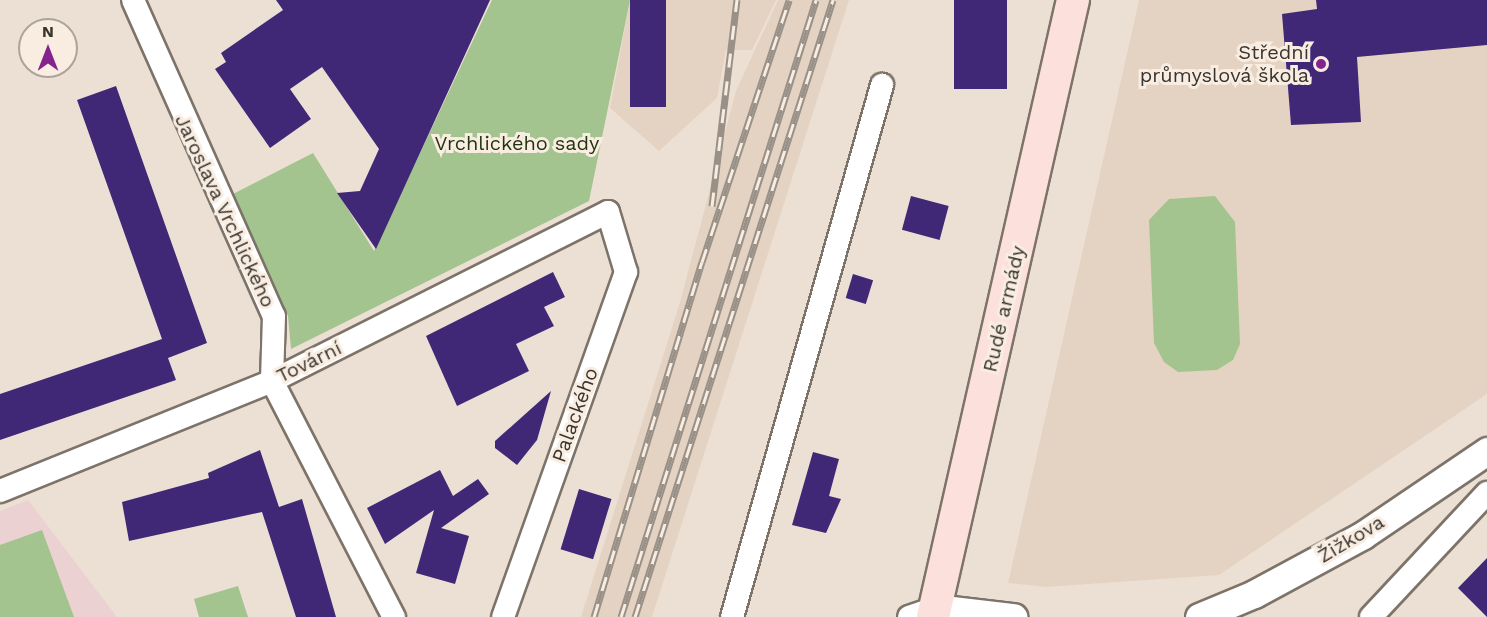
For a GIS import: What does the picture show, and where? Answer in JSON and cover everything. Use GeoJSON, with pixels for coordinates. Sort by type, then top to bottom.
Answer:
{"type":"FeatureCollection","features":[{"type":"Feature","properties":{"kind":"main road","name":"Rudé armády"},"geometry":{"type":"LineString","coordinates":[[926,614],[1073,0]]}},
{"type":"Feature","properties":{"kind":"street","name":"Jaroslava Vrchlického"},"geometry":{"type":"LineString","coordinates":[[133,0],[274,316],[272,381],[394,617]]}},
{"type":"Feature","properties":{"kind":"street"},"geometry":{"type":"LineString","coordinates":[[732,617],[882,85]]}},
{"type":"Feature","properties":{"kind":"street","name":"Tovární"},"geometry":{"type":"LineString","coordinates":[[0,492],[272,381],[608,212]]}},
{"type":"Feature","properties":{"kind":"street","name":"Palackého"},"geometry":{"type":"LineString","coordinates":[[503,617],[626,273],[608,212]]}},
{"type":"Feature","properties":{"kind":"street","name":"Žižkova"},"geometry":{"type":"LineString","coordinates":[[1181,617],[1203,616],[1363,535],[1487,452]]}},
{"type":"Feature","properties":{"kind":"street"},"geometry":{"type":"LineString","coordinates":[[1371,617],[1487,493]]}},
{"type":"Feature","properties":{"kind":"street"},"geometry":{"type":"LineString","coordinates":[[926,614],[1013,617]]}},
{"type":"Feature","properties":{"kind":"shaded area"},"geometry":{"type":"Polygon","coordinates":[[[630,0],[776,0],[752,50],[726,50],[717,98],[659,151],[610,108],[630,0]]]}},
{"type":"Feature","properties":{"kind":"shaded area"},"geometry":{"type":"Polygon","coordinates":[[[778,0],[849,0],[652,617],[581,617],[680,302],[736,91],[778,0]]]}},
{"type":"Feature","properties":{"kind":"shaded area"},"geometry":{"type":"Polygon","coordinates":[[[1139,0],[1487,0],[1487,394],[1219,575],[1046,587],[1008,583],[1139,0]]]}},
{"type":"Feature","properties":{"kind":"shaded area"},"geometry":{"type":"Polygon","coordinates":[[[28,500],[117,617],[0,617],[0,511],[28,500]]]}},
{"type":"Feature","properties":{"kind":"green space","name":"Vrchlického sady"},"geometry":{"type":"Polygon","coordinates":[[[492,0],[630,0],[589,201],[291,349],[288,316],[233,194],[313,153],[374,251],[492,0]]]}},
{"type":"Feature","properties":{"kind":"green space"},"geometry":{"type":"Polygon","coordinates":[[[1215,196],[1235,222],[1240,344],[1233,360],[1217,370],[1178,372],[1164,362],[1154,343],[1149,220],[1169,199],[1215,196]]]}},
{"type":"Feature","properties":{"kind":"green space"},"geometry":{"type":"Polygon","coordinates":[[[42,530],[74,617],[0,617],[0,545],[42,530]]]}},
{"type":"Feature","properties":{"kind":"green space"},"geometry":{"type":"Polygon","coordinates":[[[238,586],[248,617],[199,617],[194,599],[238,586]]]}},
{"type":"Feature","properties":{"kind":"building"},"geometry":{"type":"Polygon","coordinates":[[[276,0],[490,0],[376,249],[337,193],[360,191],[379,149],[322,67],[290,89],[311,119],[270,148],[215,69],[226,62],[221,53],[283,10],[276,0]]]}},
{"type":"Feature","properties":{"kind":"building"},"geometry":{"type":"Polygon","coordinates":[[[630,0],[666,0],[666,107],[630,107],[630,0]]]}},
{"type":"Feature","properties":{"kind":"building"},"geometry":{"type":"Polygon","coordinates":[[[954,0],[1007,0],[1007,89],[954,89],[954,0]]]}},
{"type":"Feature","properties":{"kind":"building","name":"Střední průmyslová škola"},"geometry":{"type":"Polygon","coordinates":[[[1316,0],[1487,0],[1487,45],[1357,57],[1361,122],[1291,125],[1282,14],[1317,9],[1316,0]]]}},
{"type":"Feature","properties":{"kind":"building"},"geometry":{"type":"Polygon","coordinates":[[[116,86],[207,343],[168,358],[176,380],[0,440],[0,394],[162,339],[77,100],[116,86]]]}},
{"type":"Feature","properties":{"kind":"building"},"geometry":{"type":"Polygon","coordinates":[[[911,196],[949,206],[940,240],[902,230],[911,196]]]}},
{"type":"Feature","properties":{"kind":"building"},"geometry":{"type":"Polygon","coordinates":[[[553,272],[565,297],[544,307],[554,326],[516,344],[529,371],[457,406],[426,336],[553,272]]]}},
{"type":"Feature","properties":{"kind":"building"},"geometry":{"type":"Polygon","coordinates":[[[853,274],[873,280],[866,304],[846,298],[853,274]]]}},
{"type":"Feature","properties":{"kind":"building"},"geometry":{"type":"Polygon","coordinates":[[[551,391],[537,440],[517,465],[495,448],[495,441],[551,391]]]}},
{"type":"Feature","properties":{"kind":"building"},"geometry":{"type":"Polygon","coordinates":[[[260,450],[279,507],[302,499],[336,617],[296,617],[262,512],[129,541],[122,502],[209,478],[208,473],[260,450]]]}},
{"type":"Feature","properties":{"kind":"building"},"geometry":{"type":"Polygon","coordinates":[[[813,452],[839,459],[829,496],[841,499],[826,533],[792,525],[813,452]]]}},
{"type":"Feature","properties":{"kind":"building"},"geometry":{"type":"Polygon","coordinates":[[[440,470],[453,496],[478,479],[489,494],[441,528],[469,536],[455,584],[416,573],[434,510],[385,544],[367,508],[440,470]]]}},
{"type":"Feature","properties":{"kind":"building"},"geometry":{"type":"Polygon","coordinates":[[[579,489],[612,499],[593,559],[561,549],[579,489]]]}},
{"type":"Feature","properties":{"kind":"building"},"geometry":{"type":"Polygon","coordinates":[[[1487,558],[1487,617],[1458,588],[1487,558]]]}},
{"type":"Feature","properties":{"kind":"railway"},"geometry":{"type":"LineString","coordinates":[[712,206],[737,0]]}},
{"type":"Feature","properties":{"kind":"railway"},"geometry":{"type":"LineString","coordinates":[[594,617],[702,262],[789,0]]}},
{"type":"Feature","properties":{"kind":"railway"},"geometry":{"type":"LineString","coordinates":[[621,617],[816,0]]}},
{"type":"Feature","properties":{"kind":"railway"},"geometry":{"type":"LineString","coordinates":[[635,617],[833,0]]}},
{"type":"Feature","properties":{"kind":"place","name":"Střední průmyslová škola"},"geometry":{"type":"Point","coordinates":[1321,64]}}]}
